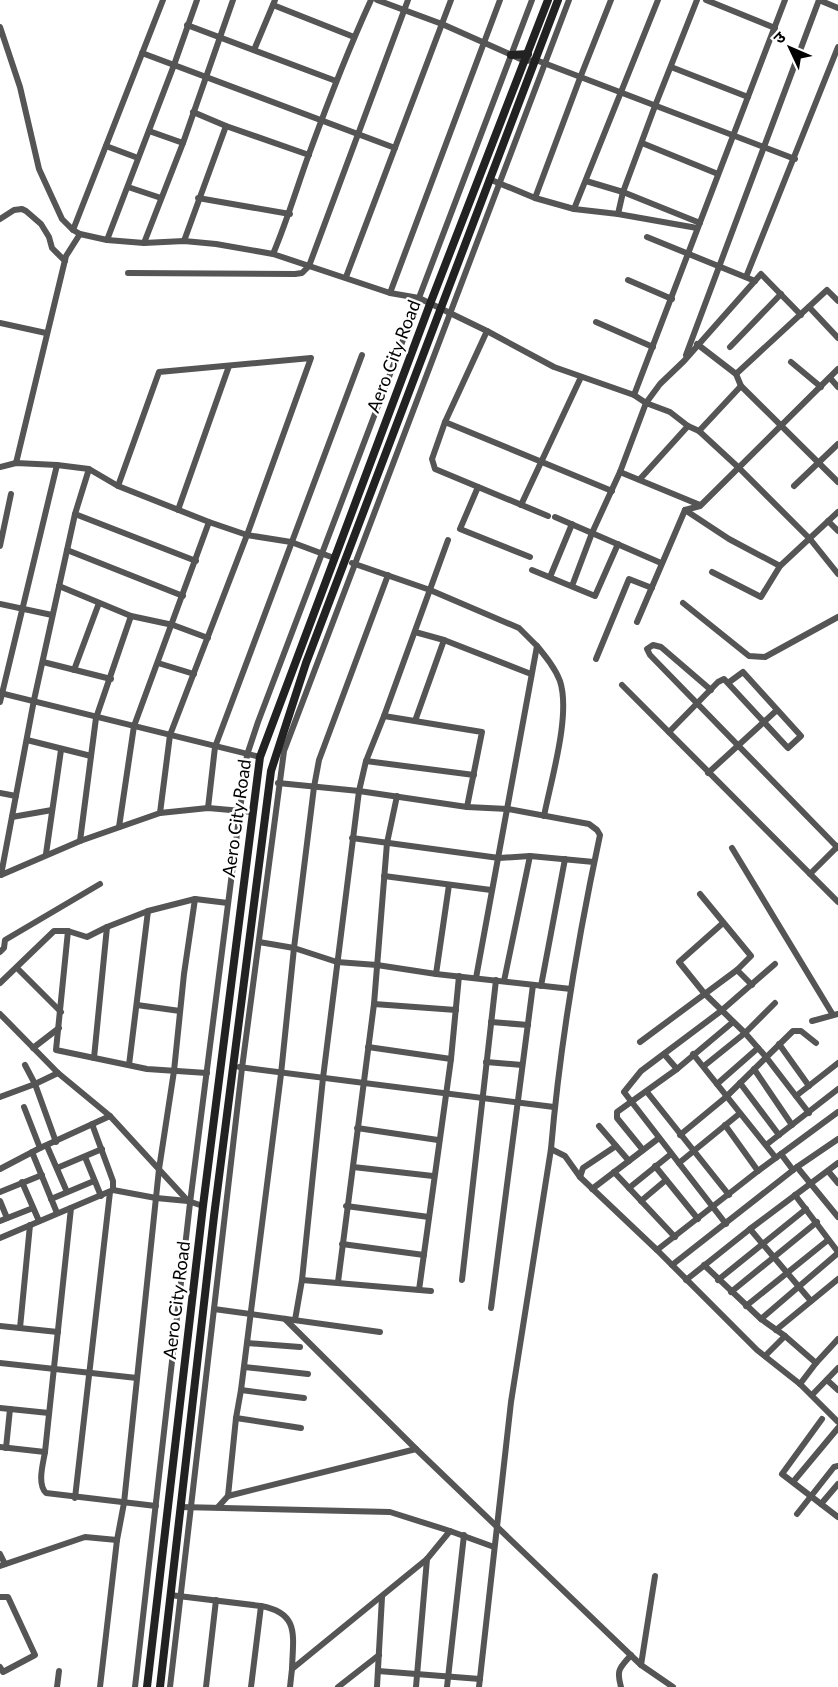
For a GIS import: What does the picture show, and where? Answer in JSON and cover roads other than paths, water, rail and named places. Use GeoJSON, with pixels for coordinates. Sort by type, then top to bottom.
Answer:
{"type":"FeatureCollection","features":[{"type":"Feature","properties":{"kind":"street"},"geometry":{"type":"LineString","coordinates":[[73,230],[163,0]]}},
{"type":"Feature","properties":{"kind":"street"},"geometry":{"type":"LineString","coordinates":[[107,240],[197,0]]}},
{"type":"Feature","properties":{"kind":"street"},"geometry":{"type":"LineString","coordinates":[[144,243],[183,143],[233,0]]}},
{"type":"Feature","properties":{"kind":"street"},"geometry":{"type":"LineString","coordinates":[[273,254],[290,214],[336,81],[371,0]]}},
{"type":"Feature","properties":{"kind":"street"},"geometry":{"type":"LineString","coordinates":[[377,0],[442,24],[511,55],[540,62],[795,159]]}},
{"type":"Feature","properties":{"kind":"street"},"geometry":{"type":"LineString","coordinates":[[128,273],[302,273],[309,266],[408,0]]}},
{"type":"Feature","properties":{"kind":"street"},"geometry":{"type":"LineString","coordinates":[[346,277],[451,0]]}},
{"type":"Feature","properties":{"kind":"street"},"geometry":{"type":"LineString","coordinates":[[390,293],[500,0]]}},
{"type":"Feature","properties":{"kind":"street"},"geometry":{"type":"LineString","coordinates":[[135,1687],[189,1202],[248,754],[258,722],[532,0]]}},
{"type":"Feature","properties":{"kind":"street","name":"Aero City Road"},"geometry":{"type":"LineString","coordinates":[[147,1687],[203,1206],[260,758],[430,304],[548,0]]}},
{"type":"Feature","properties":{"kind":"street","name":"Aero City Road"},"geometry":{"type":"LineString","coordinates":[[160,1687],[175,1596],[180,1507],[271,771],[306,663],[350,562],[489,179],[540,62],[558,0]]}},
{"type":"Feature","properties":{"kind":"street"},"geometry":{"type":"LineString","coordinates":[[170,1687],[175,1596],[191,1507],[242,1068],[284,751],[350,562],[451,314],[540,62],[569,0]]}},
{"type":"Feature","properties":{"kind":"street"},"geometry":{"type":"LineString","coordinates":[[535,198],[612,0]]}},
{"type":"Feature","properties":{"kind":"street"},"geometry":{"type":"LineString","coordinates":[[574,209],[658,0]]}},
{"type":"Feature","properties":{"kind":"street"},"geometry":{"type":"LineString","coordinates":[[618,214],[623,192],[697,0]]}},
{"type":"Feature","properties":{"kind":"street"},"geometry":{"type":"LineString","coordinates":[[706,0],[775,28]]}},
{"type":"Feature","properties":{"kind":"street"},"geometry":{"type":"LineString","coordinates":[[634,395],[785,0]]}},
{"type":"Feature","properties":{"kind":"street"},"geometry":{"type":"LineString","coordinates":[[684,361],[819,0],[838,8]]}},
{"type":"Feature","properties":{"kind":"street"},"geometry":{"type":"LineString","coordinates":[[254,50],[274,2],[354,37]]}},
{"type":"Feature","properties":{"kind":"street"},"geometry":{"type":"LineString","coordinates":[[188,25],[336,81]]}},
{"type":"Feature","properties":{"kind":"street"},"geometry":{"type":"LineString","coordinates":[[0,27],[20,87],[39,170],[62,219],[73,230],[80,234],[107,240],[216,244],[273,254],[390,293],[419,298],[555,367],[634,395],[646,403],[670,412],[688,426],[699,431],[810,539],[837,572]]}},
{"type":"Feature","properties":{"kind":"street"},"geometry":{"type":"LineString","coordinates":[[746,277],[838,47]]}},
{"type":"Feature","properties":{"kind":"street"},"geometry":{"type":"LineString","coordinates":[[142,53],[395,148]]}},
{"type":"Feature","properties":{"kind":"street"},"geometry":{"type":"LineString","coordinates":[[671,67],[748,97]]}},
{"type":"Feature","properties":{"kind":"street"},"geometry":{"type":"LineString","coordinates":[[193,112],[309,155]]}},
{"type":"Feature","properties":{"kind":"street"},"geometry":{"type":"LineString","coordinates":[[184,242],[198,198],[226,126]]}},
{"type":"Feature","properties":{"kind":"street"},"geometry":{"type":"LineString","coordinates":[[149,131],[183,143]]}},
{"type":"Feature","properties":{"kind":"street"},"geometry":{"type":"LineString","coordinates":[[642,143],[718,174]]}},
{"type":"Feature","properties":{"kind":"street"},"geometry":{"type":"LineString","coordinates":[[106,146],[138,158]]}},
{"type":"Feature","properties":{"kind":"street"},"geometry":{"type":"LineString","coordinates":[[489,179],[535,198],[574,209],[699,226]]}},
{"type":"Feature","properties":{"kind":"street"},"geometry":{"type":"LineString","coordinates":[[586,181],[623,192],[699,226]]}},
{"type":"Feature","properties":{"kind":"street"},"geometry":{"type":"LineString","coordinates":[[128,187],[161,198]]}},
{"type":"Feature","properties":{"kind":"street"},"geometry":{"type":"LineString","coordinates":[[198,198],[290,214]]}},
{"type":"Feature","properties":{"kind":"street"},"geometry":{"type":"LineString","coordinates":[[0,219],[14,210],[26,211],[41,224],[52,248],[66,259]]}},
{"type":"Feature","properties":{"kind":"street"},"geometry":{"type":"LineString","coordinates":[[16,463],[46,333],[66,259],[80,234]]}},
{"type":"Feature","properties":{"kind":"street"},"geometry":{"type":"LineString","coordinates":[[647,237],[755,281]]}},
{"type":"Feature","properties":{"kind":"street"},"geometry":{"type":"LineString","coordinates":[[572,586],[646,403],[660,384],[684,361],[761,274],[801,315]]}},
{"type":"Feature","properties":{"kind":"street"},"geometry":{"type":"LineString","coordinates":[[628,280],[672,299]]}},
{"type":"Feature","properties":{"kind":"street"},"geometry":{"type":"LineString","coordinates":[[736,374],[827,290],[838,301]]}},
{"type":"Feature","properties":{"kind":"street"},"geometry":{"type":"LineString","coordinates":[[730,347],[781,294]]}},
{"type":"Feature","properties":{"kind":"street"},"geometry":{"type":"LineString","coordinates":[[809,307],[838,338]]}},
{"type":"Feature","properties":{"kind":"street"},"geometry":{"type":"LineString","coordinates":[[596,322],[653,347]]}},
{"type":"Feature","properties":{"kind":"street"},"geometry":{"type":"LineString","coordinates":[[0,323],[46,333]]}},
{"type":"Feature","properties":{"kind":"street"},"geometry":{"type":"LineString","coordinates":[[487,331],[445,422],[432,459],[435,469],[592,532],[661,563]]}},
{"type":"Feature","properties":{"kind":"street"},"geometry":{"type":"LineString","coordinates":[[697,344],[736,374],[741,386],[838,482]]}},
{"type":"Feature","properties":{"kind":"street"},"geometry":{"type":"LineString","coordinates":[[208,808],[215,747],[362,355]]}},
{"type":"Feature","properties":{"kind":"street"},"geometry":{"type":"LineString","coordinates":[[118,486],[159,372],[310,358],[247,536],[170,735],[160,813]]}},
{"type":"Feature","properties":{"kind":"street"},"geometry":{"type":"LineString","coordinates":[[791,362],[821,387]]}},
{"type":"Feature","properties":{"kind":"street"},"geometry":{"type":"LineString","coordinates":[[178,510],[229,366]]}},
{"type":"Feature","properties":{"kind":"street"},"geometry":{"type":"LineString","coordinates":[[685,510],[700,506],[838,369]]}},
{"type":"Feature","properties":{"kind":"street"},"geometry":{"type":"LineString","coordinates":[[521,505],[581,377]]}},
{"type":"Feature","properties":{"kind":"street"},"geometry":{"type":"LineString","coordinates":[[830,378],[838,387]]}},
{"type":"Feature","properties":{"kind":"street"},"geometry":{"type":"LineString","coordinates":[[699,431],[741,386]]}},
{"type":"Feature","properties":{"kind":"street"},"geometry":{"type":"LineString","coordinates":[[445,422],[612,491]]}},
{"type":"Feature","properties":{"kind":"street"},"geometry":{"type":"LineString","coordinates":[[640,479],[688,426]]}},
{"type":"Feature","properties":{"kind":"street"},"geometry":{"type":"LineString","coordinates":[[794,486],[838,444]]}},
{"type":"Feature","properties":{"kind":"street"},"geometry":{"type":"LineString","coordinates":[[0,467],[16,463],[57,465],[89,470],[118,486],[247,536],[291,542],[334,558]]}},
{"type":"Feature","properties":{"kind":"street"},"geometry":{"type":"LineString","coordinates":[[0,702],[57,465]]}},
{"type":"Feature","properties":{"kind":"street"},"geometry":{"type":"LineString","coordinates":[[0,875],[52,615],[75,514],[89,470]]}},
{"type":"Feature","properties":{"kind":"street"},"geometry":{"type":"LineString","coordinates":[[620,472],[700,506]]}},
{"type":"Feature","properties":{"kind":"street"},"geometry":{"type":"LineString","coordinates":[[478,487],[460,529],[530,557]]}},
{"type":"Feature","properties":{"kind":"street"},"geometry":{"type":"LineString","coordinates":[[0,546],[10,494]]}},
{"type":"Feature","properties":{"kind":"street"},"geometry":{"type":"LineString","coordinates":[[637,622],[685,510]]}},
{"type":"Feature","properties":{"kind":"street"},"geometry":{"type":"LineString","coordinates":[[685,510],[729,539],[780,566]]}},
{"type":"Feature","properties":{"kind":"street"},"geometry":{"type":"LineString","coordinates":[[712,573],[761,597],[780,566],[838,512]]}},
{"type":"Feature","properties":{"kind":"street"},"geometry":{"type":"LineString","coordinates":[[75,514],[196,561]]}},
{"type":"Feature","properties":{"kind":"street"},"geometry":{"type":"LineString","coordinates":[[828,521],[838,531]]}},
{"type":"Feature","properties":{"kind":"street"},"geometry":{"type":"LineString","coordinates":[[119,827],[134,726],[209,522]]}},
{"type":"Feature","properties":{"kind":"street"},"geometry":{"type":"LineString","coordinates":[[550,577],[572,524]]}},
{"type":"Feature","properties":{"kind":"street"},"geometry":{"type":"LineString","coordinates":[[295,1320],[302,1280],[323,1078],[359,791],[366,761],[448,540]]}},
{"type":"Feature","properties":{"kind":"street"},"geometry":{"type":"LineString","coordinates":[[532,570],[595,596],[618,544]]}},
{"type":"Feature","properties":{"kind":"street"},"geometry":{"type":"LineString","coordinates":[[67,550],[183,596]]}},
{"type":"Feature","properties":{"kind":"street"},"geometry":{"type":"LineString","coordinates":[[350,562],[430,590],[519,628],[551,664],[560,681],[563,700],[562,723],[544,816]]}},
{"type":"Feature","properties":{"kind":"street"},"geometry":{"type":"LineString","coordinates":[[228,1496],[314,787],[319,760],[388,575]]}},
{"type":"Feature","properties":{"kind":"street"},"geometry":{"type":"LineString","coordinates":[[596,659],[629,579],[652,588]]}},
{"type":"Feature","properties":{"kind":"street"},"geometry":{"type":"LineString","coordinates":[[59,586],[131,616],[173,625],[208,638]]}},
{"type":"Feature","properties":{"kind":"street"},"geometry":{"type":"LineString","coordinates":[[74,670],[99,603]]}},
{"type":"Feature","properties":{"kind":"street"},"geometry":{"type":"LineString","coordinates":[[683,603],[749,656],[765,657],[838,617]]}},
{"type":"Feature","properties":{"kind":"street"},"geometry":{"type":"LineString","coordinates":[[0,604],[52,615]]}},
{"type":"Feature","properties":{"kind":"street"},"geometry":{"type":"LineString","coordinates":[[80,841],[96,718],[131,616]]}},
{"type":"Feature","properties":{"kind":"street"},"geometry":{"type":"LineString","coordinates":[[415,632],[444,640],[531,674]]}},
{"type":"Feature","properties":{"kind":"street"},"geometry":{"type":"LineString","coordinates":[[415,721],[444,640]]}},
{"type":"Feature","properties":{"kind":"street"},"geometry":{"type":"LineString","coordinates":[[711,690],[661,647],[657,645],[649,647],[647,651],[650,655],[838,847],[810,874]]}},
{"type":"Feature","properties":{"kind":"street"},"geometry":{"type":"LineString","coordinates":[[476,978],[537,646]]}},
{"type":"Feature","properties":{"kind":"street"},"geometry":{"type":"LineString","coordinates":[[43,662],[111,679]]}},
{"type":"Feature","properties":{"kind":"street"},"geometry":{"type":"LineString","coordinates":[[158,663],[194,674]]}},
{"type":"Feature","properties":{"kind":"street"},"geometry":{"type":"LineString","coordinates":[[669,732],[720,680],[724,679],[788,748],[801,736],[743,672],[728,683]]}},
{"type":"Feature","properties":{"kind":"street"},"geometry":{"type":"LineString","coordinates":[[622,685],[838,902]]}},
{"type":"Feature","properties":{"kind":"street"},"geometry":{"type":"LineString","coordinates":[[1,693],[260,758]]}},
{"type":"Feature","properties":{"kind":"street"},"geometry":{"type":"LineString","coordinates":[[708,773],[737,744],[777,710]]}},
{"type":"Feature","properties":{"kind":"street"},"geometry":{"type":"LineString","coordinates":[[384,716],[482,732],[467,807]]}},
{"type":"Feature","properties":{"kind":"street"},"geometry":{"type":"LineString","coordinates":[[27,740],[91,756]]}},
{"type":"Feature","properties":{"kind":"street"},"geometry":{"type":"LineString","coordinates":[[46,854],[61,750]]}},
{"type":"Feature","properties":{"kind":"street"},"geometry":{"type":"LineString","coordinates":[[366,761],[474,775]]}},
{"type":"Feature","properties":{"kind":"street"},"geometry":{"type":"LineString","coordinates":[[278,783],[359,791],[467,807],[508,809],[589,824],[600,835],[571,989],[554,1107],[551,1149],[512,1402],[479,1687]]}},
{"type":"Feature","properties":{"kind":"street"},"geometry":{"type":"LineString","coordinates":[[0,793],[16,796]]}},
{"type":"Feature","properties":{"kind":"street"},"geometry":{"type":"LineString","coordinates":[[338,1282],[346,1206],[374,1004],[387,843],[397,796]]}},
{"type":"Feature","properties":{"kind":"street"},"geometry":{"type":"LineString","coordinates":[[0,875],[46,854],[160,813],[208,808],[254,812]]}},
{"type":"Feature","properties":{"kind":"street"},"geometry":{"type":"LineString","coordinates":[[12,817],[52,810]]}},
{"type":"Feature","properties":{"kind":"street"},"geometry":{"type":"LineString","coordinates":[[352,838],[499,858],[530,856],[594,862]]}},
{"type":"Feature","properties":{"kind":"street"},"geometry":{"type":"LineString","coordinates":[[732,848],[837,1014],[812,1021]]}},
{"type":"Feature","properties":{"kind":"street"},"geometry":{"type":"LineString","coordinates":[[504,981],[530,856]]}},
{"type":"Feature","properties":{"kind":"street"},"geometry":{"type":"LineString","coordinates":[[541,986],[565,859]]}},
{"type":"Feature","properties":{"kind":"street"},"geometry":{"type":"LineString","coordinates":[[384,876],[491,890]]}},
{"type":"Feature","properties":{"kind":"street"},"geometry":{"type":"LineString","coordinates":[[0,952],[4,948],[5,940],[100,884]]}},
{"type":"Feature","properties":{"kind":"street"},"geometry":{"type":"LineString","coordinates":[[436,975],[449,885]]}},
{"type":"Feature","properties":{"kind":"street"},"geometry":{"type":"LineString","coordinates":[[640,1042],[737,970],[751,956],[700,894]]}},
{"type":"Feature","properties":{"kind":"street"},"geometry":{"type":"LineString","coordinates":[[0,983],[54,931],[68,931],[87,937],[148,911],[195,899],[228,903]]}},
{"type":"Feature","properties":{"kind":"street"},"geometry":{"type":"LineString","coordinates":[[100,1687],[117,1540],[124,1503],[159,1169],[174,1071],[195,899]]}},
{"type":"Feature","properties":{"kind":"street"},"geometry":{"type":"LineString","coordinates":[[129,1065],[148,911]]}},
{"type":"Feature","properties":{"kind":"street"},"geometry":{"type":"LineString","coordinates":[[723,923],[679,962],[704,993],[766,1057],[809,1113]]}},
{"type":"Feature","properties":{"kind":"street"},"geometry":{"type":"LineString","coordinates":[[93,1058],[107,927]]}},
{"type":"Feature","properties":{"kind":"street"},"geometry":{"type":"LineString","coordinates":[[68,931],[56,1050],[129,1065],[207,1073]]}},
{"type":"Feature","properties":{"kind":"street"},"geometry":{"type":"LineString","coordinates":[[237,938],[249,940]]}},
{"type":"Feature","properties":{"kind":"street"},"geometry":{"type":"LineString","coordinates":[[258,942],[294,948],[337,962],[571,989]]}},
{"type":"Feature","properties":{"kind":"street"},"geometry":{"type":"LineString","coordinates":[[726,1224],[624,1092],[641,1071],[721,1011],[775,964]]}},
{"type":"Feature","properties":{"kind":"street"},"geometry":{"type":"LineString","coordinates":[[16,968],[61,1012]]}},
{"type":"Feature","properties":{"kind":"street"},"geometry":{"type":"LineString","coordinates":[[737,970],[752,985]]}},
{"type":"Feature","properties":{"kind":"street"},"geometry":{"type":"LineString","coordinates":[[419,1290],[451,1059],[459,976]]}},
{"type":"Feature","properties":{"kind":"street"},"geometry":{"type":"LineString","coordinates":[[462,1280],[496,980]]}},
{"type":"Feature","properties":{"kind":"street"},"geometry":{"type":"LineString","coordinates":[[491,1308],[533,985]]}},
{"type":"Feature","properties":{"kind":"street"},"geometry":{"type":"LineString","coordinates":[[704,1066],[745,1033],[775,1003]]}},
{"type":"Feature","properties":{"kind":"street"},"geometry":{"type":"LineString","coordinates":[[374,1004],[456,1010]]}},
{"type":"Feature","properties":{"kind":"street"},"geometry":{"type":"LineString","coordinates":[[136,1005],[180,1011]]}},
{"type":"Feature","properties":{"kind":"street"},"geometry":{"type":"LineString","coordinates":[[0,1014],[58,1073],[110,1116],[189,1202]]}},
{"type":"Feature","properties":{"kind":"street"},"geometry":{"type":"LineString","coordinates":[[491,1022],[528,1025]]}},
{"type":"Feature","properties":{"kind":"street"},"geometry":{"type":"LineString","coordinates":[[643,1150],[616,1114],[677,1069],[733,1022]]}},
{"type":"Feature","properties":{"kind":"street"},"geometry":{"type":"LineString","coordinates":[[33,1048],[59,1027]]}},
{"type":"Feature","properties":{"kind":"street"},"geometry":{"type":"LineString","coordinates":[[680,1135],[726,1097],[789,1034],[797,1030],[805,1033],[816,1043]]}},
{"type":"Feature","properties":{"kind":"street"},"geometry":{"type":"LineString","coordinates":[[779,1044],[809,1086]]}},
{"type":"Feature","properties":{"kind":"street"},"geometry":{"type":"LineString","coordinates":[[368,1047],[451,1059]]}},
{"type":"Feature","properties":{"kind":"street"},"geometry":{"type":"LineString","coordinates":[[717,1084],[758,1048]]}},
{"type":"Feature","properties":{"kind":"street"},"geometry":{"type":"LineString","coordinates":[[664,1054],[677,1069]]}},
{"type":"Feature","properties":{"kind":"street"},"geometry":{"type":"LineString","coordinates":[[693,1054],[766,1145],[795,1168],[838,1217]]}},
{"type":"Feature","properties":{"kind":"street"},"geometry":{"type":"LineString","coordinates":[[486,1062],[522,1065]]}},
{"type":"Feature","properties":{"kind":"street"},"geometry":{"type":"LineString","coordinates":[[796,1096],[838,1063]]}},
{"type":"Feature","properties":{"kind":"street"},"geometry":{"type":"LineString","coordinates":[[25,1065],[35,1084],[56,1142]]}},
{"type":"Feature","properties":{"kind":"street"},"geometry":{"type":"LineString","coordinates":[[233,1065],[281,1074],[554,1107]]}},
{"type":"Feature","properties":{"kind":"street"},"geometry":{"type":"LineString","coordinates":[[753,1069],[792,1125]]}},
{"type":"Feature","properties":{"kind":"street"},"geometry":{"type":"LineString","coordinates":[[0,1097],[58,1073]]}},
{"type":"Feature","properties":{"kind":"street"},"geometry":{"type":"LineString","coordinates":[[740,1083],[779,1135]]}},
{"type":"Feature","properties":{"kind":"street"},"geometry":{"type":"LineString","coordinates":[[766,1145],[838,1089]]}},
{"type":"Feature","properties":{"kind":"street"},"geometry":{"type":"LineString","coordinates":[[647,1092],[729,1195]]}},
{"type":"Feature","properties":{"kind":"street"},"geometry":{"type":"LineString","coordinates":[[24,1107],[40,1148]]}},
{"type":"Feature","properties":{"kind":"street"},"geometry":{"type":"LineString","coordinates":[[657,1250],[838,1112]]}},
{"type":"Feature","properties":{"kind":"street"},"geometry":{"type":"LineString","coordinates":[[679,1163],[739,1114]]}},
{"type":"Feature","properties":{"kind":"street"},"geometry":{"type":"LineString","coordinates":[[0,1169],[110,1116]]}},
{"type":"Feature","properties":{"kind":"street"},"geometry":{"type":"LineString","coordinates":[[75,1498],[113,1181],[92,1124]]}},
{"type":"Feature","properties":{"kind":"street"},"geometry":{"type":"LineString","coordinates":[[725,1125],[758,1171]]}},
{"type":"Feature","properties":{"kind":"street"},"geometry":{"type":"LineString","coordinates":[[599,1126],[629,1161]]}},
{"type":"Feature","properties":{"kind":"street"},"geometry":{"type":"LineString","coordinates":[[357,1128],[438,1140]]}},
{"type":"Feature","properties":{"kind":"street"},"geometry":{"type":"LineString","coordinates":[[592,1189],[659,1138]]}},
{"type":"Feature","properties":{"kind":"street"},"geometry":{"type":"LineString","coordinates":[[672,1265],[795,1168],[838,1139]]}},
{"type":"Feature","properties":{"kind":"street"},"geometry":{"type":"LineString","coordinates":[[47,1146],[67,1192]]}},
{"type":"Feature","properties":{"kind":"street"},"geometry":{"type":"LineString","coordinates":[[580,1177],[583,1168],[616,1146]]}},
{"type":"Feature","properties":{"kind":"street"},"geometry":{"type":"LineString","coordinates":[[57,1168],[102,1149]]}},
{"type":"Feature","properties":{"kind":"street"},"geometry":{"type":"LineString","coordinates":[[551,1149],[565,1156],[592,1189],[765,1356],[800,1384],[838,1422]]}},
{"type":"Feature","properties":{"kind":"street"},"geometry":{"type":"LineString","coordinates":[[32,1152],[57,1214]]}},
{"type":"Feature","properties":{"kind":"street"},"geometry":{"type":"LineString","coordinates":[[629,1188],[671,1154]]}},
{"type":"Feature","properties":{"kind":"street"},"geometry":{"type":"LineString","coordinates":[[85,1157],[101,1196]]}},
{"type":"Feature","properties":{"kind":"street"},"geometry":{"type":"LineString","coordinates":[[686,1280],[795,1194],[838,1164]]}},
{"type":"Feature","properties":{"kind":"street"},"geometry":{"type":"LineString","coordinates":[[656,1166],[698,1219]]}},
{"type":"Feature","properties":{"kind":"street"},"geometry":{"type":"LineString","coordinates":[[353,1167],[433,1176]]}},
{"type":"Feature","properties":{"kind":"street"},"geometry":{"type":"LineString","coordinates":[[614,1172],[675,1237]]}},
{"type":"Feature","properties":{"kind":"street"},"geometry":{"type":"LineString","coordinates":[[828,1172],[838,1183]]}},
{"type":"Feature","properties":{"kind":"street"},"geometry":{"type":"LineString","coordinates":[[0,1192],[42,1175]]}},
{"type":"Feature","properties":{"kind":"street"},"geometry":{"type":"LineString","coordinates":[[641,1202],[666,1180]]}},
{"type":"Feature","properties":{"kind":"street"},"geometry":{"type":"LineString","coordinates":[[51,1199],[94,1181]]}},
{"type":"Feature","properties":{"kind":"street"},"geometry":{"type":"LineString","coordinates":[[22,1182],[39,1221]]}},
{"type":"Feature","properties":{"kind":"street"},"geometry":{"type":"LineString","coordinates":[[0,1238],[112,1191],[203,1206]]}},
{"type":"Feature","properties":{"kind":"street"},"geometry":{"type":"LineString","coordinates":[[760,1319],[838,1253],[795,1194]]}},
{"type":"Feature","properties":{"kind":"street"},"geometry":{"type":"LineString","coordinates":[[0,1201],[8,1218]]}},
{"type":"Feature","properties":{"kind":"street"},"geometry":{"type":"LineString","coordinates":[[346,1206],[429,1217]]}},
{"type":"Feature","properties":{"kind":"street"},"geometry":{"type":"LineString","coordinates":[[0,1221],[33,1208]]}},
{"type":"Feature","properties":{"kind":"street"},"geometry":{"type":"LineString","coordinates":[[71,1208],[41,1483],[43,1490],[50,1494],[156,1506]]}},
{"type":"Feature","properties":{"kind":"street"},"geometry":{"type":"LineString","coordinates":[[718,1280],[806,1209]]}},
{"type":"Feature","properties":{"kind":"street"},"geometry":{"type":"LineString","coordinates":[[731,1292],[817,1222]]}},
{"type":"Feature","properties":{"kind":"street"},"geometry":{"type":"LineString","coordinates":[[20,1328],[30,1225]]}},
{"type":"Feature","properties":{"kind":"street"},"geometry":{"type":"LineString","coordinates":[[750,1229],[811,1301]]}},
{"type":"Feature","properties":{"kind":"street"},"geometry":{"type":"LineString","coordinates":[[746,1306],[828,1240]]}},
{"type":"Feature","properties":{"kind":"street"},"geometry":{"type":"LineString","coordinates":[[342,1244],[424,1255]]}},
{"type":"Feature","properties":{"kind":"street"},"geometry":{"type":"LineString","coordinates":[[704,1264],[760,1319],[785,1335],[816,1363]]}},
{"type":"Feature","properties":{"kind":"street"},"geometry":{"type":"LineString","coordinates":[[776,1330],[838,1279]]}},
{"type":"Feature","properties":{"kind":"street"},"geometry":{"type":"LineString","coordinates":[[302,1280],[431,1291]]}},
{"type":"Feature","properties":{"kind":"street"},"geometry":{"type":"LineString","coordinates":[[214,1309],[380,1332]]}},
{"type":"Feature","properties":{"kind":"street"},"geometry":{"type":"LineString","coordinates":[[285,1319],[416,1449],[641,1665],[673,1687]]}},
{"type":"Feature","properties":{"kind":"street"},"geometry":{"type":"LineString","coordinates":[[0,1326],[58,1332]]}},
{"type":"Feature","properties":{"kind":"street"},"geometry":{"type":"LineString","coordinates":[[765,1356],[785,1335]]}},
{"type":"Feature","properties":{"kind":"street"},"geometry":{"type":"LineString","coordinates":[[800,1384],[838,1340]]}},
{"type":"Feature","properties":{"kind":"street"},"geometry":{"type":"LineString","coordinates":[[246,1343],[300,1347]]}},
{"type":"Feature","properties":{"kind":"street"},"geometry":{"type":"LineString","coordinates":[[0,1363],[137,1378]]}},
{"type":"Feature","properties":{"kind":"street"},"geometry":{"type":"LineString","coordinates":[[244,1367],[308,1374]]}},
{"type":"Feature","properties":{"kind":"street"},"geometry":{"type":"LineString","coordinates":[[812,1395],[838,1368]]}},
{"type":"Feature","properties":{"kind":"street"},"geometry":{"type":"LineString","coordinates":[[827,1380],[838,1390]]}},
{"type":"Feature","properties":{"kind":"street"},"geometry":{"type":"LineString","coordinates":[[241,1390],[304,1398]]}},
{"type":"Feature","properties":{"kind":"street"},"geometry":{"type":"LineString","coordinates":[[0,1408],[49,1413]]}},
{"type":"Feature","properties":{"kind":"street"},"geometry":{"type":"LineString","coordinates":[[10,1409],[3,1448],[45,1452]]}},
{"type":"Feature","properties":{"kind":"street"},"geometry":{"type":"LineString","coordinates":[[236,1418],[301,1428]]}},
{"type":"Feature","properties":{"kind":"street"},"geometry":{"type":"LineString","coordinates":[[822,1419],[782,1474],[836,1515],[838,1506]]}},
{"type":"Feature","properties":{"kind":"street"},"geometry":{"type":"LineString","coordinates":[[793,1482],[838,1428]]}},
{"type":"Feature","properties":{"kind":"street"},"geometry":{"type":"LineString","coordinates":[[218,1507],[228,1496],[416,1449]]}},
{"type":"Feature","properties":{"kind":"street"},"geometry":{"type":"LineString","coordinates":[[797,1514],[834,1467],[838,1466]]}},
{"type":"Feature","properties":{"kind":"street"},"geometry":{"type":"LineString","coordinates":[[821,1504],[838,1484]]}},
{"type":"Feature","properties":{"kind":"street"},"geometry":{"type":"LineString","coordinates":[[180,1507],[390,1512],[464,1535],[494,1547]]}},
{"type":"Feature","properties":{"kind":"street"},"geometry":{"type":"LineString","coordinates":[[291,1669],[382,1598],[427,1559],[450,1531]]}},
{"type":"Feature","properties":{"kind":"street"},"geometry":{"type":"LineString","coordinates":[[447,1687],[464,1535]]}},
{"type":"Feature","properties":{"kind":"street"},"geometry":{"type":"LineString","coordinates":[[0,1554],[2,1565],[89,1537],[117,1540]]}},
{"type":"Feature","properties":{"kind":"street"},"geometry":{"type":"LineString","coordinates":[[416,1687],[427,1559]]}},
{"type":"Feature","properties":{"kind":"street"},"geometry":{"type":"LineString","coordinates":[[641,1665],[655,1576]]}},
{"type":"Feature","properties":{"kind":"street"},"geometry":{"type":"LineString","coordinates":[[175,1596],[274,1608],[284,1614],[290,1622],[293,1633],[290,1687]]}},
{"type":"Feature","properties":{"kind":"street"},"geometry":{"type":"LineString","coordinates":[[0,1597],[8,1597],[35,1655],[3,1672],[0,1667]]}},
{"type":"Feature","properties":{"kind":"street"},"geometry":{"type":"LineString","coordinates":[[377,1687],[382,1598]]}},
{"type":"Feature","properties":{"kind":"street"},"geometry":{"type":"LineString","coordinates":[[206,1687],[216,1600]]}},
{"type":"Feature","properties":{"kind":"street"},"geometry":{"type":"LineString","coordinates":[[251,1687],[261,1606]]}},
{"type":"Feature","properties":{"kind":"street"},"geometry":{"type":"LineString","coordinates":[[338,1687],[379,1655]]}},
{"type":"Feature","properties":{"kind":"street"},"geometry":{"type":"LineString","coordinates":[[621,1687],[619,1670],[631,1655]]}},
{"type":"Feature","properties":{"kind":"street"},"geometry":{"type":"LineString","coordinates":[[57,1687],[59,1671]]}},
{"type":"Feature","properties":{"kind":"street"},"geometry":{"type":"LineString","coordinates":[[378,1671],[480,1679]]}}]}
